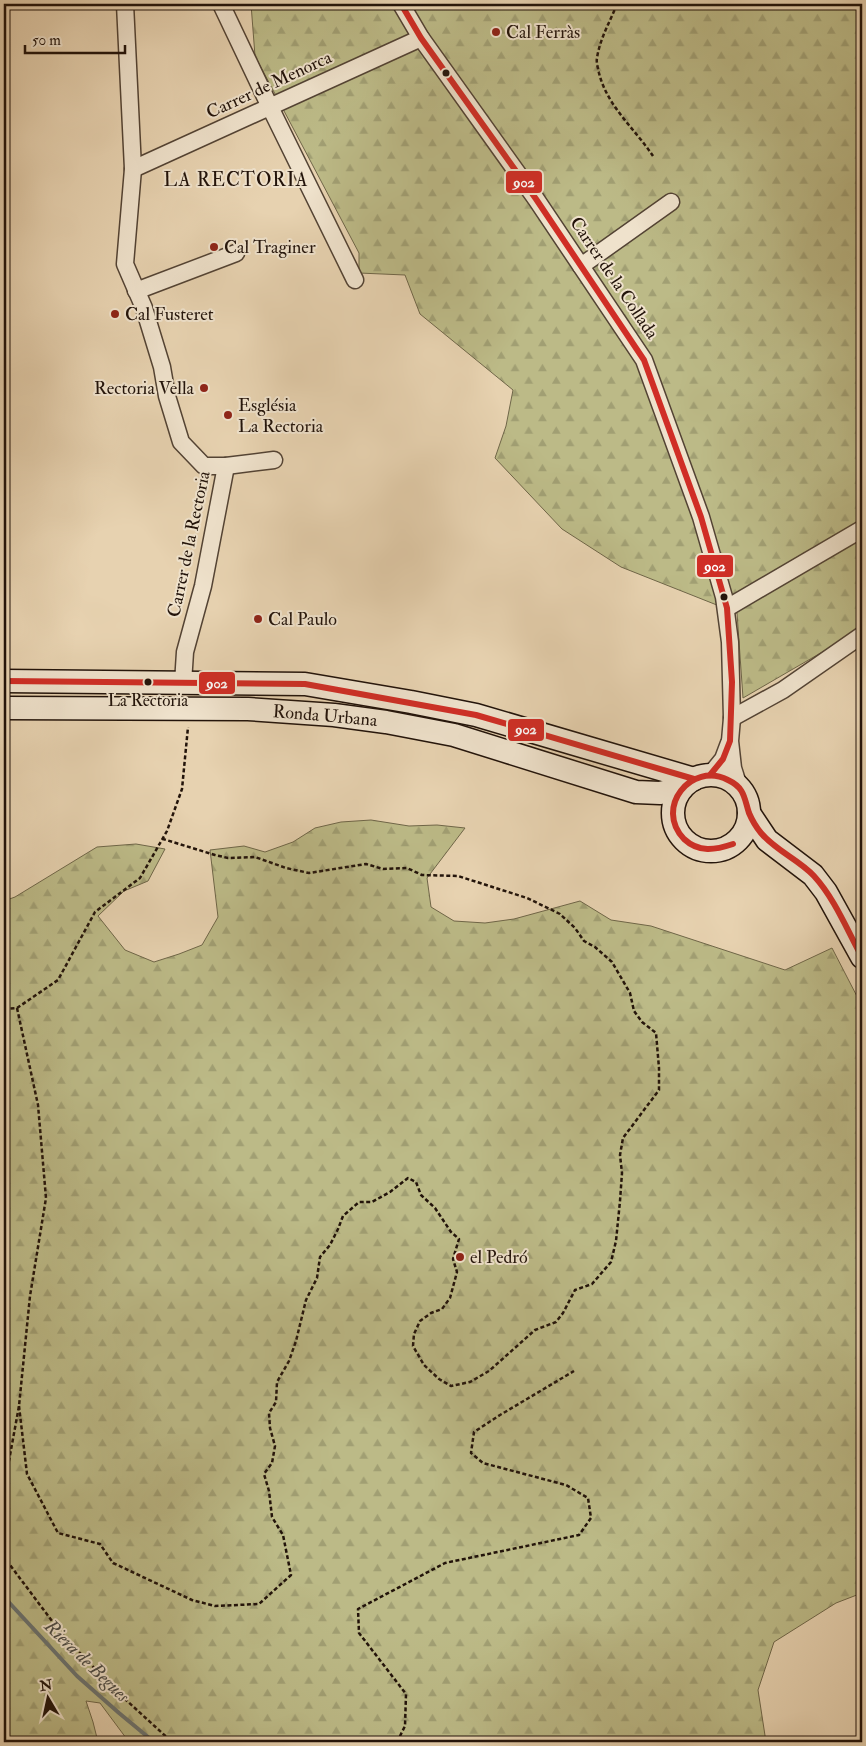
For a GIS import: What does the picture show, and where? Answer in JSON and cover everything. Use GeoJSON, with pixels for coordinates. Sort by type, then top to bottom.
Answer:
{"type":"FeatureCollection","features":[{"type":"Feature","properties":{"kind":"main road"},"geometry":{"type":"LineString","coordinates":[[4,681],[305,684],[476,715],[696,781],[726,778],[739,787],[747,799],[749,813],[745,830],[733,844]]}},
{"type":"Feature","properties":{"kind":"main road","name":"Ronda Urbana"},"geometry":{"type":"LineString","coordinates":[[4,708],[248,709],[334,714],[454,735],[636,792],[660,793],[696,781]]}},
{"type":"Feature","properties":{"kind":"main road"},"geometry":{"type":"LineString","coordinates":[[674,820],[674,804],[696,781]]}},
{"type":"Feature","properties":{"kind":"main road","name":"Ronda Urbana"},"geometry":{"type":"LineString","coordinates":[[636,792],[674,820],[682,837],[697,848],[704,851],[716,851],[733,844]]}},
{"type":"Feature","properties":{"kind":"main road"},"geometry":{"type":"LineString","coordinates":[[749,813],[767,840],[812,875],[826,892],[862,957]]}},
{"type":"Feature","properties":{"kind":"main road"},"geometry":{"type":"LineString","coordinates":[[733,844],[762,846],[782,853]]}},
{"type":"Feature","properties":{"kind":"street","name":"Carrer de la Rectoria"},"geometry":{"type":"LineString","coordinates":[[125,4],[132,169],[125,264],[144,308],[162,367],[167,396],[182,442],[204,466],[226,466],[203,586],[185,652],[183,683]]}},
{"type":"Feature","properties":{"kind":"street"},"geometry":{"type":"LineString","coordinates":[[221,4],[356,280]]}},
{"type":"Feature","properties":{"kind":"street","name":"Carrer de la Collada"},"geometry":{"type":"LineString","coordinates":[[401,4],[421,38],[536,199],[644,360],[701,517],[727,608],[731,650],[732,718],[730,741]]}},
{"type":"Feature","properties":{"kind":"street","name":"Carrer de Menorca"},"geometry":{"type":"LineString","coordinates":[[132,169],[421,38]]}},
{"type":"Feature","properties":{"kind":"street"},"geometry":{"type":"LineString","coordinates":[[581,266],[671,202]]}},
{"type":"Feature","properties":{"kind":"street"},"geometry":{"type":"LineString","coordinates":[[136,291],[236,253]]}},
{"type":"Feature","properties":{"kind":"street"},"geometry":{"type":"LineString","coordinates":[[226,466],[274,460]]}},
{"type":"Feature","properties":{"kind":"street"},"geometry":{"type":"LineString","coordinates":[[727,608],[862,529]]}},
{"type":"Feature","properties":{"kind":"street"},"geometry":{"type":"LineString","coordinates":[[732,718],[783,690],[862,635]]}},
{"type":"Feature","properties":{"kind":"street"},"geometry":{"type":"LineString","coordinates":[[696,781],[723,759],[730,741]]}},
{"type":"Feature","properties":{"kind":"street"},"geometry":{"type":"LineString","coordinates":[[730,741],[733,768],[739,787]]}},
{"type":"Feature","properties":{"kind":"path"},"geometry":{"type":"LineString","coordinates":[[617,4],[611,20],[604,31],[596,60],[601,83],[611,100],[653,156]]}},
{"type":"Feature","properties":{"kind":"path"},"geometry":{"type":"LineString","coordinates":[[4,1009],[16,1008],[58,980],[95,912],[140,878],[167,831],[182,790],[190,709]]}},
{"type":"Feature","properties":{"kind":"path"},"geometry":{"type":"LineString","coordinates":[[19,1406],[27,1474],[58,1532],[100,1544],[113,1563],[192,1600],[215,1606],[259,1604],[291,1575],[283,1535],[272,1517],[269,1491],[264,1474],[272,1463],[275,1446],[270,1428],[269,1413],[276,1402],[277,1382],[296,1341],[306,1300],[317,1278],[320,1257],[330,1244],[343,1216],[359,1202],[372,1202],[390,1192],[408,1178],[416,1182],[421,1195],[435,1208],[451,1232],[459,1238],[454,1259],[457,1272],[450,1298],[442,1308],[420,1321],[414,1334],[413,1346],[424,1365],[439,1379],[451,1386],[470,1382],[488,1371],[535,1330],[556,1322],[575,1290],[592,1284],[611,1262],[616,1241],[620,1201],[622,1173],[620,1155],[623,1138],[659,1090],[660,1068],[656,1033],[642,1022],[634,1011],[630,993],[612,962],[595,947],[584,941],[575,928],[560,914],[527,898],[458,876],[422,875],[407,868],[382,869],[366,864],[309,873],[286,868],[255,857],[228,858],[215,855],[163,839]]}},
{"type":"Feature","properties":{"kind":"path"},"geometry":{"type":"LineString","coordinates":[[16,1008],[38,1105],[46,1198],[30,1296],[19,1406],[4,1488],[4,1557],[61,1633],[114,1689],[172,1742]]}},
{"type":"Feature","properties":{"kind":"path"},"geometry":{"type":"LineString","coordinates":[[397,1742],[406,1726],[406,1694],[358,1633],[358,1609],[445,1564],[579,1535],[591,1518],[588,1498],[566,1485],[483,1463],[471,1453],[474,1432],[574,1372]]}},
{"type":"Feature","properties":{"kind":"green space"},"geometry":{"type":"Polygon","coordinates":[[[251,4],[862,4],[862,629],[743,698],[737,613],[621,567],[562,529],[495,458],[506,426],[513,390],[420,314],[405,275],[359,273],[359,253],[255,56],[251,4]]]}},
{"type":"Feature","properties":{"kind":"green space"},"geometry":{"type":"Polygon","coordinates":[[[371,820],[409,826],[437,825],[465,828],[427,878],[431,907],[454,921],[485,923],[514,919],[580,901],[611,920],[651,926],[785,970],[832,948],[862,1006],[862,1533],[858,1534],[862,1546],[862,1593],[836,1603],[774,1642],[758,1690],[766,1742],[129,1742],[100,1703],[86,1701],[98,1742],[4,1742],[4,901],[15,897],[97,847],[136,844],[165,849],[148,881],[124,891],[98,916],[125,950],[154,962],[202,945],[218,917],[210,850],[244,846],[265,852],[293,842],[315,828],[341,822],[371,820]]]}},
{"type":"Feature","properties":{"kind":"waterway","name":"Riera de Begues"},"geometry":{"type":"LineString","coordinates":[[4,1281],[7,1326],[4,1360]]}},
{"type":"Feature","properties":{"kind":"waterway","name":"Riera de Begues"},"geometry":{"type":"LineString","coordinates":[[4,1597],[77,1676],[154,1742]]}},
{"type":"Feature","properties":{"kind":"transit line","name":"902"},"geometry":{"type":"LineString","coordinates":[[401,4],[421,38],[536,199],[644,360],[701,517],[727,608],[732,682],[730,741],[723,759],[710,775]]}},
{"type":"Feature","properties":{"kind":"transit line","name":"902"},"geometry":{"type":"LineString","coordinates":[[4,681],[305,684],[476,715],[694,779]]}},
{"type":"Feature","properties":{"kind":"transit line","name":"902"},"geometry":{"type":"LineString","coordinates":[[733,844],[707,849],[695,847],[684,839],[676,827],[673,814],[675,802],[681,791],[690,782],[701,777],[714,776],[728,780],[738,786],[743,794],[751,818],[761,833],[773,845],[808,870],[821,885],[862,957]]}},
{"type":"Feature","properties":{"kind":"place","name":"Cal Ferràs"},"geometry":{"type":"Point","coordinates":[496,32]}},
{"type":"Feature","properties":{"kind":"place","name":"Cal Traginer"},"geometry":{"type":"Point","coordinates":[214,247]}},
{"type":"Feature","properties":{"kind":"place","name":"Cal Fusteret"},"geometry":{"type":"Point","coordinates":[115,314]}},
{"type":"Feature","properties":{"kind":"place","name":"Rectoria Vella"},"geometry":{"type":"Point","coordinates":[204,388]}},
{"type":"Feature","properties":{"kind":"place","name":"Església La Rectoria"},"geometry":{"type":"Point","coordinates":[228,415]}},
{"type":"Feature","properties":{"kind":"place","name":"Cal Paulo"},"geometry":{"type":"Point","coordinates":[258,619]}},
{"type":"Feature","properties":{"kind":"place","name":"La Rectoria"},"geometry":{"type":"Point","coordinates":[148,682]}},
{"type":"Feature","properties":{"kind":"place","name":"el Pedró"},"geometry":{"type":"Point","coordinates":[460,1257]}},
{"type":"Feature","properties":{"kind":"district","name":"LA RECTORIA"},"geometry":{"type":"Point","coordinates":[236,180]}}]}
